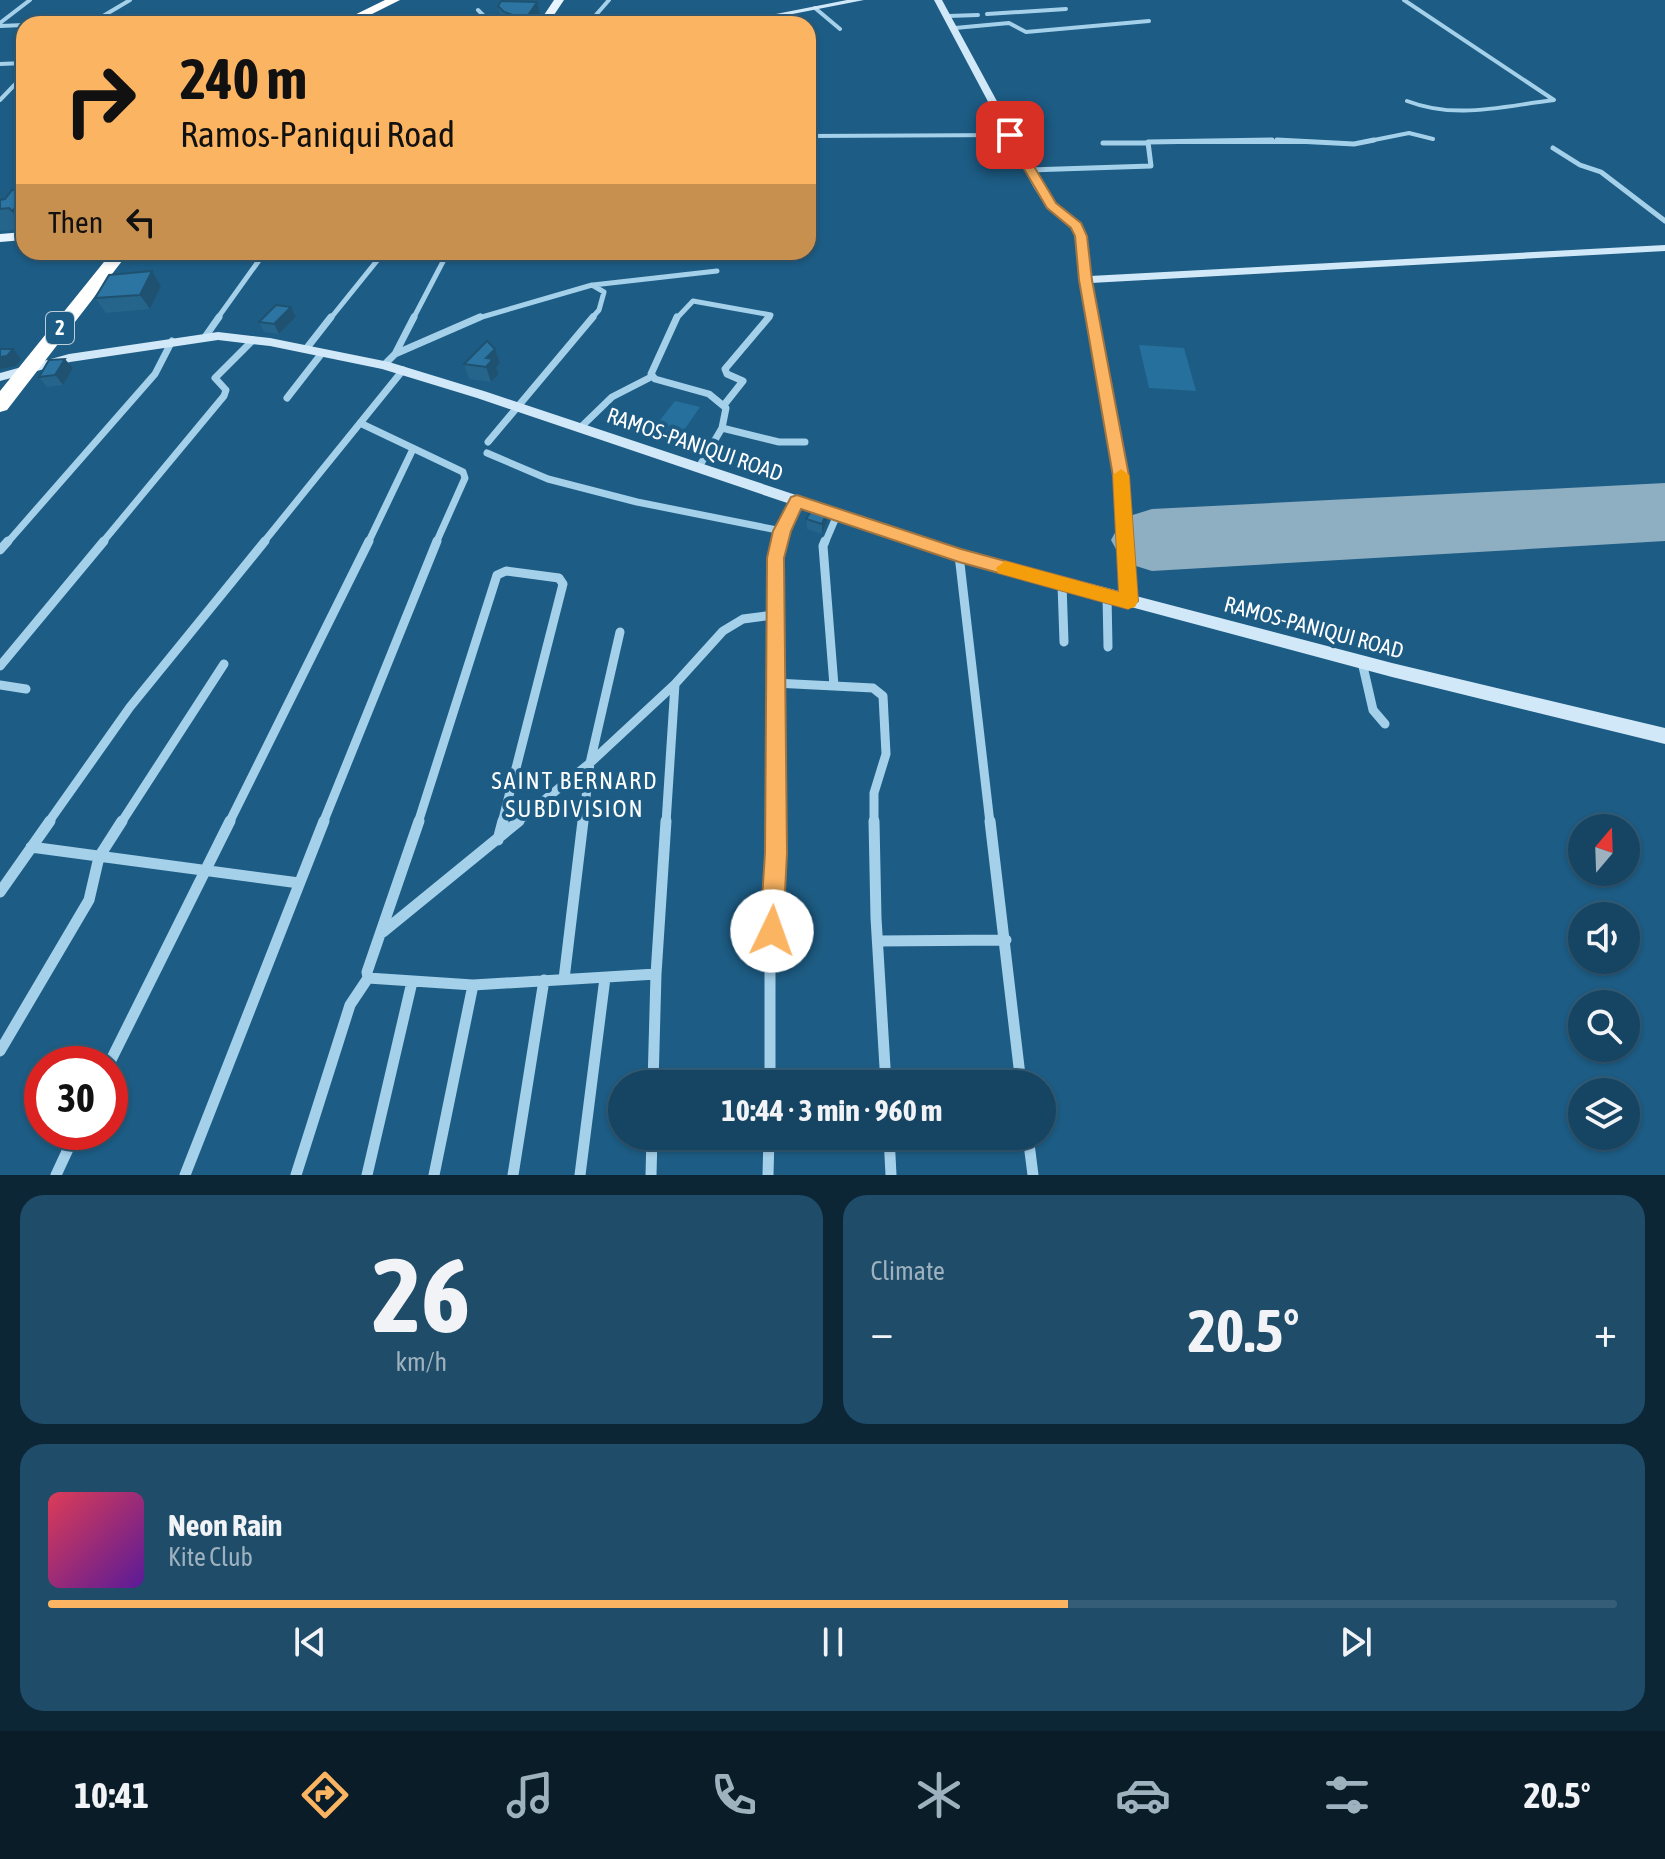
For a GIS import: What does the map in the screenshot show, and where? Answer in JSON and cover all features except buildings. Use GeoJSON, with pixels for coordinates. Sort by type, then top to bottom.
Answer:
{"type":"FeatureCollection","features":[{"type":"Feature","properties":{"kind":"highway"},"geometry":{"type":"LineString","coordinates":[[359,16],[394,0]]}},
{"type":"Feature","properties":{"kind":"highway","name":"2"},"geometry":{"type":"LineString","coordinates":[[0,405],[115,260]]}},
{"type":"Feature","properties":{"kind":"street"},"geometry":{"type":"LineString","coordinates":[[0,24],[30,0]]}},
{"type":"Feature","properties":{"kind":"street"},"geometry":{"type":"LineString","coordinates":[[104,16],[130,0]]}},
{"type":"Feature","properties":{"kind":"street"},"geometry":{"type":"LineString","coordinates":[[595,16],[609,0]]}},
{"type":"Feature","properties":{"kind":"street"},"geometry":{"type":"LineString","coordinates":[[772,16],[860,0]]}},
{"type":"Feature","properties":{"kind":"street"},"geometry":{"type":"LineString","coordinates":[[938,0],[1051,206],[1079,230],[1085,280],[1121,476],[1128,601]]}},
{"type":"Feature","properties":{"kind":"street"},"geometry":{"type":"LineString","coordinates":[[1404,0],[1554,100],[1451,113],[1427,109],[1407,101]]}},
{"type":"Feature","properties":{"kind":"street"},"geometry":{"type":"LineString","coordinates":[[815,8],[840,29]]}},
{"type":"Feature","properties":{"kind":"street"},"geometry":{"type":"LineString","coordinates":[[987,14],[1066,9]]}},
{"type":"Feature","properties":{"kind":"street"},"geometry":{"type":"LineString","coordinates":[[478,10],[484,16]]}},
{"type":"Feature","properties":{"kind":"street"},"geometry":{"type":"LineString","coordinates":[[952,22],[978,15]]}},
{"type":"Feature","properties":{"kind":"street"},"geometry":{"type":"LineString","coordinates":[[952,22],[1009,23],[1026,32],[1149,21]]}},
{"type":"Feature","properties":{"kind":"street"},"geometry":{"type":"LineString","coordinates":[[0,100],[16,83]]}},
{"type":"Feature","properties":{"kind":"street"},"geometry":{"type":"LineString","coordinates":[[1103,143],[1276,140],[1354,144],[1406,133],[1433,139]]}},
{"type":"Feature","properties":{"kind":"street"},"geometry":{"type":"LineString","coordinates":[[816,136],[1010,135]]}},
{"type":"Feature","properties":{"kind":"street"},"geometry":{"type":"LineString","coordinates":[[1029,170],[1149,166],[1147,143]]}},
{"type":"Feature","properties":{"kind":"street"},"geometry":{"type":"LineString","coordinates":[[1553,148],[1574,163],[1601,172],[1665,221]]}},
{"type":"Feature","properties":{"kind":"street"},"geometry":{"type":"LineString","coordinates":[[1085,280],[1665,248]]}},
{"type":"Feature","properties":{"kind":"street"},"geometry":{"type":"LineString","coordinates":[[205,337],[259,260]]}},
{"type":"Feature","properties":{"kind":"street"},"geometry":{"type":"LineString","coordinates":[[306,349],[378,260]]}},
{"type":"Feature","properties":{"kind":"street"},"geometry":{"type":"LineString","coordinates":[[389,360],[444,260]]}},
{"type":"Feature","properties":{"kind":"street"},"geometry":{"type":"LineString","coordinates":[[389,360],[483,316],[592,285],[717,271]]}},
{"type":"Feature","properties":{"kind":"street"},"geometry":{"type":"LineString","coordinates":[[488,442],[599,310],[604,292],[592,285]]}},
{"type":"Feature","properties":{"kind":"street"},"geometry":{"type":"LineString","coordinates":[[580,428],[612,397],[651,377],[661,357],[663,340],[689,302],[699,301],[769,314],[771,317],[725,369],[727,374],[743,381],[724,405]]}},
{"type":"Feature","properties":{"kind":"street","name":"RAMOS-PANIQUI ROAD"},"geometry":{"type":"LineString","coordinates":[[0,377],[30,367],[205,337],[253,340],[322,353],[389,360],[403,370],[959,555],[1362,661],[1665,736]]}},
{"type":"Feature","properties":{"kind":"street"},"geometry":{"type":"LineString","coordinates":[[0,666],[224,396],[226,390],[215,378],[253,340]]}},
{"type":"Feature","properties":{"kind":"street"},"geometry":{"type":"LineString","coordinates":[[0,550],[155,374],[172,341]]}},
{"type":"Feature","properties":{"kind":"street"},"geometry":{"type":"LineString","coordinates":[[287,398],[322,353]]}},
{"type":"Feature","properties":{"kind":"street"},"geometry":{"type":"LineString","coordinates":[[0,892],[130,707],[403,370]]}},
{"type":"Feature","properties":{"kind":"street"},"geometry":{"type":"LineString","coordinates":[[651,377],[709,394],[724,405],[727,415],[722,428],[699,467]]}},
{"type":"Feature","properties":{"kind":"street"},"geometry":{"type":"LineString","coordinates":[[185,1175],[432,551],[465,478],[463,472],[360,423]]}},
{"type":"Feature","properties":{"kind":"street"},"geometry":{"type":"LineString","coordinates":[[722,428],[779,442],[805,442]]}},
{"type":"Feature","properties":{"kind":"street"},"geometry":{"type":"LineString","coordinates":[[118,1046],[413,449]]}},
{"type":"Feature","properties":{"kind":"street"},"geometry":{"type":"LineString","coordinates":[[487,453],[548,479],[637,502],[782,531]]}},
{"type":"Feature","properties":{"kind":"street"},"geometry":{"type":"LineString","coordinates":[[770,1070],[770,958],[776,853],[775,558],[782,531],[797,501]]}},
{"type":"Feature","properties":{"kind":"street"},"geometry":{"type":"LineString","coordinates":[[834,686],[823,546],[837,515]]}},
{"type":"Feature","properties":{"kind":"street"},"geometry":{"type":"LineString","coordinates":[[959,555],[1020,1070]]}},
{"type":"Feature","properties":{"kind":"street"},"geometry":{"type":"LineString","coordinates":[[296,1175],[350,1005],[368,978],[367,972],[442,754],[497,575],[506,571],[559,578],[563,584],[498,840]]}},
{"type":"Feature","properties":{"kind":"street"},"geometry":{"type":"LineString","coordinates":[[1062,584],[1064,642]]}},
{"type":"Feature","properties":{"kind":"street"},"geometry":{"type":"LineString","coordinates":[[1107,595],[1108,647]]}},
{"type":"Feature","properties":{"kind":"street"},"geometry":{"type":"LineString","coordinates":[[382,932],[590,763],[675,684],[732,624],[743,619],[773,615]]}},
{"type":"Feature","properties":{"kind":"street"},"geometry":{"type":"LineString","coordinates":[[564,979],[590,763],[620,632]]}},
{"type":"Feature","properties":{"kind":"street"},"geometry":{"type":"LineString","coordinates":[[1362,661],[1373,710],[1385,724]]}},
{"type":"Feature","properties":{"kind":"street"},"geometry":{"type":"LineString","coordinates":[[0,1051],[89,900],[99,857],[224,664]]}},
{"type":"Feature","properties":{"kind":"street"},"geometry":{"type":"LineString","coordinates":[[775,683],[873,688],[883,696],[886,754],[874,793],[885,1070]]}},
{"type":"Feature","properties":{"kind":"street"},"geometry":{"type":"LineString","coordinates":[[653,1070],[656,974],[675,684]]}},
{"type":"Feature","properties":{"kind":"street"},"geometry":{"type":"LineString","coordinates":[[0,685],[26,689]]}},
{"type":"Feature","properties":{"kind":"street"},"geometry":{"type":"LineString","coordinates":[[31,847],[299,883]]}},
{"type":"Feature","properties":{"kind":"street"},"geometry":{"type":"LineString","coordinates":[[878,941],[1006,940]]}},
{"type":"Feature","properties":{"kind":"street"},"geometry":{"type":"LineString","coordinates":[[368,978],[473,985],[656,974]]}},
{"type":"Feature","properties":{"kind":"street"},"geometry":{"type":"LineString","coordinates":[[580,1175],[605,978]]}},
{"type":"Feature","properties":{"kind":"street"},"geometry":{"type":"LineString","coordinates":[[513,1175],[544,980]]}},
{"type":"Feature","properties":{"kind":"street"},"geometry":{"type":"LineString","coordinates":[[367,1175],[412,982]]}},
{"type":"Feature","properties":{"kind":"street"},"geometry":{"type":"LineString","coordinates":[[434,1175],[473,985]]}},
{"type":"Feature","properties":{"kind":"street"},"geometry":{"type":"LineString","coordinates":[[56,1175],[68,1150]]}},
{"type":"Feature","properties":{"kind":"street"},"geometry":{"type":"LineString","coordinates":[[651,1175],[652,1150]]}},
{"type":"Feature","properties":{"kind":"street"},"geometry":{"type":"LineString","coordinates":[[768,1175],[769,1150]]}},
{"type":"Feature","properties":{"kind":"street"},"geometry":{"type":"LineString","coordinates":[[890,1150],[891,1175]]}},
{"type":"Feature","properties":{"kind":"street"},"geometry":{"type":"LineString","coordinates":[[1030,1150],[1033,1175]]}},
{"type":"Feature","properties":{"kind":"shaded area"},"geometry":{"type":"Polygon","coordinates":[[[1139,345],[1184,348],[1196,391],[1149,388],[1139,345]]]}},
{"type":"Feature","properties":{"kind":"shaded area"},"geometry":{"type":"Polygon","coordinates":[[[675,401],[700,407],[680,436],[653,429],[675,401]]]}},
{"type":"Feature","properties":{"kind":"runway"},"geometry":{"type":"LineString","coordinates":[[1152,540],[1665,512]]}},
{"type":"Feature","properties":{"kind":"slow traffic"},"geometry":{"type":"LineString","coordinates":[[1005,568],[1128,601],[1121,475]]}},
{"type":"Feature","properties":{"kind":"district","name":"SAINT BERNARD SUBDIVISION"},"geometry":{"type":"Point","coordinates":[575,795]}},
{"type":"Feature","properties":{"kind":"route"},"geometry":{"type":"LineString","coordinates":[[772,931],[776,853],[775,558],[782,531],[797,501],[959,555],[1128,601],[1121,476],[1085,280],[1081,236],[1076,226],[1051,206],[1010,135]]}}]}
